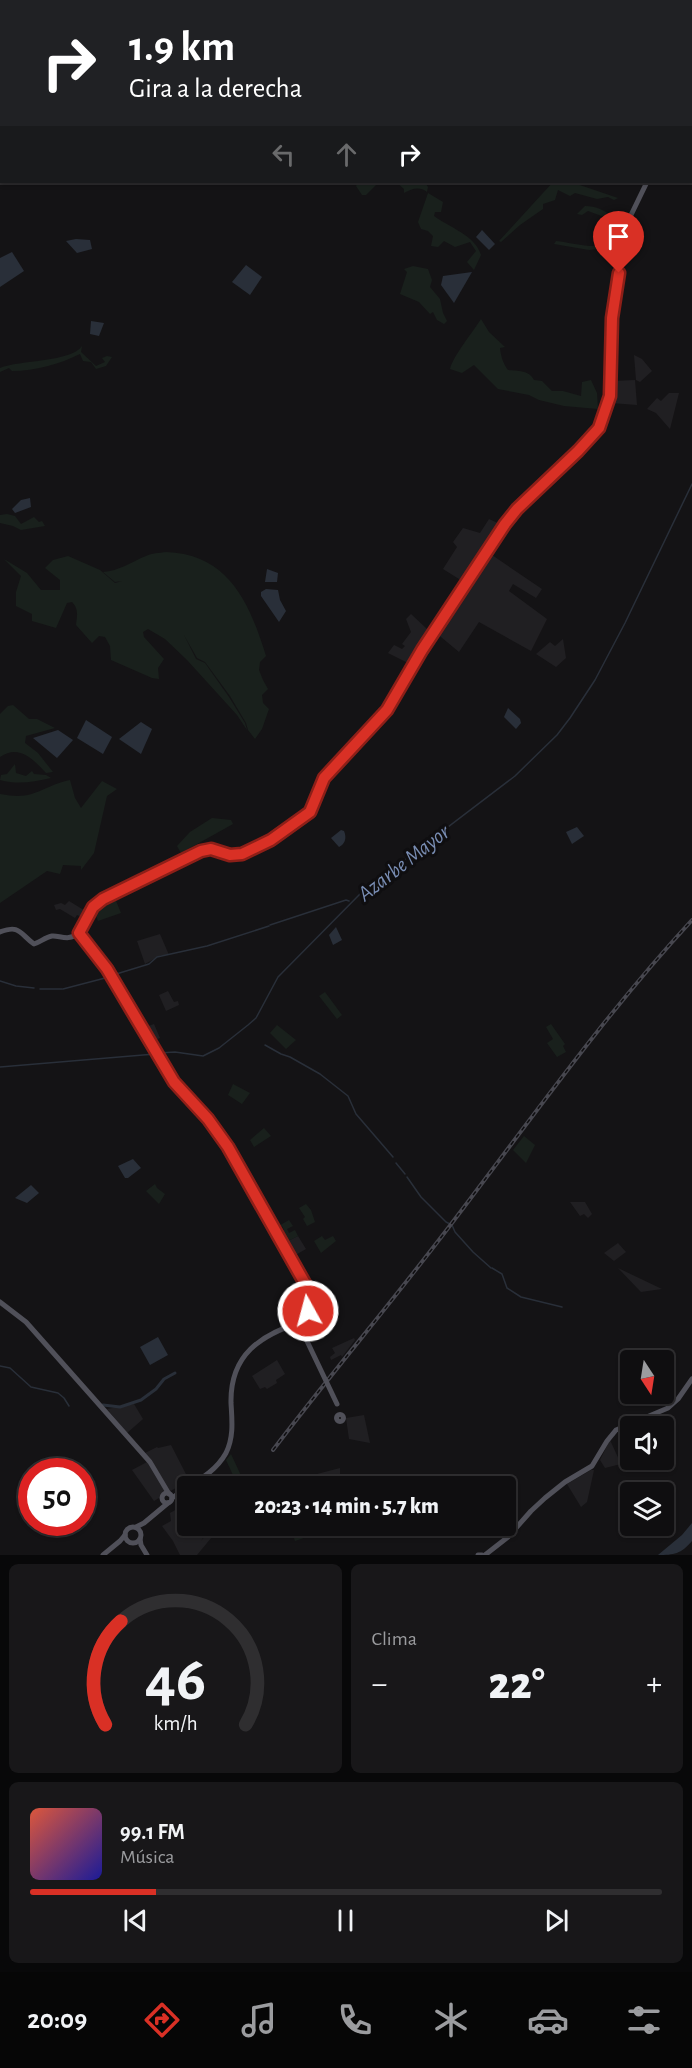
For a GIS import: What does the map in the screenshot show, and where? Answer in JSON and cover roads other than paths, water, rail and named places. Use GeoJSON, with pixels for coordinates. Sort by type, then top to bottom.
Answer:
{"type":"FeatureCollection","features":[{"type":"Feature","properties":{"kind":"main road"},"geometry":{"type":"LineString","coordinates":[[0,932],[16,929],[34,944],[52,936],[61,938],[79,933],[93,907],[103,899],[201,851],[214,849],[232,855],[246,852],[271,840],[303,819],[314,805],[326,776],[387,710],[422,650],[505,524],[517,509],[599,428],[610,396],[610,345],[614,295],[631,214],[646,183]]}},
{"type":"Feature","properties":{"kind":"main road"},"geometry":{"type":"LineString","coordinates":[[79,933],[111,976],[174,1082],[214,1127],[238,1163],[257,1201],[307,1287],[308,1311],[304,1327],[338,1405],[339,1415]]}},
{"type":"Feature","properties":{"kind":"main road"},"geometry":{"type":"LineString","coordinates":[[0,1302],[16,1313],[39,1337],[150,1462],[163,1484],[167,1498]]}},
{"type":"Feature","properties":{"kind":"main road"},"geometry":{"type":"LineString","coordinates":[[204,1476],[211,1472],[226,1452],[232,1434],[232,1389],[241,1362],[264,1337],[289,1326],[304,1327]]}},
{"type":"Feature","properties":{"kind":"main road"},"geometry":{"type":"LineString","coordinates":[[483,1555],[508,1537],[545,1498],[595,1463],[616,1430],[668,1408],[678,1399],[692,1379]]}},
{"type":"Feature","properties":{"kind":"main road"},"geometry":{"type":"LineString","coordinates":[[103,1555],[116,1546],[127,1529],[144,1523],[167,1498],[177,1492]]}},
{"type":"Feature","properties":{"kind":"main road"},"geometry":{"type":"LineString","coordinates":[[144,1523],[141,1545],[146,1555]]}},
{"type":"Feature","properties":{"kind":"main road"},"geometry":{"type":"LineString","coordinates":[[134,1527],[141,1536]]}},
{"type":"Feature","properties":{"kind":"main road"},"geometry":{"type":"LineString","coordinates":[[125,1535],[146,1555]]}},
{"type":"Feature","properties":{"kind":"main road"},"geometry":{"type":"LineString","coordinates":[[116,1546],[131,1543],[141,1536]]}},
{"type":"Feature","properties":{"kind":"waterway","name":"Azarbe Mayor"},"geometry":{"type":"LineString","coordinates":[[159,1053],[175,1052],[203,1056],[219,1048],[248,1025],[256,1018],[278,977],[360,894],[515,776],[557,735],[595,680],[692,484]]}},
{"type":"Feature","properties":{"kind":"waterway"},"geometry":{"type":"LineString","coordinates":[[270,925],[346,900],[349,901]]}},
{"type":"Feature","properties":{"kind":"waterway"},"geometry":{"type":"LineString","coordinates":[[113,975],[149,964],[157,957],[207,946],[269,926]]}},
{"type":"Feature","properties":{"kind":"waterway"},"geometry":{"type":"LineString","coordinates":[[63,989],[109,977]]}},
{"type":"Feature","properties":{"kind":"waterway"},"geometry":{"type":"LineString","coordinates":[[0,981],[34,988]]}},
{"type":"Feature","properties":{"kind":"waterway"},"geometry":{"type":"LineString","coordinates":[[40,989],[62,989]]}},
{"type":"Feature","properties":{"kind":"waterway"},"geometry":{"type":"LineString","coordinates":[[265,1045],[320,1074],[348,1096],[356,1114],[393,1157]]}},
{"type":"Feature","properties":{"kind":"waterway","name":"Azarbe Mayor"},"geometry":{"type":"LineString","coordinates":[[0,1067],[155,1054]]}},
{"type":"Feature","properties":{"kind":"waterway"},"geometry":{"type":"LineString","coordinates":[[396,1163],[405,1174]]}},
{"type":"Feature","properties":{"kind":"waterway"},"geometry":{"type":"LineString","coordinates":[[407,1177],[421,1197],[452,1225],[455,1232],[473,1252],[491,1268]]}},
{"type":"Feature","properties":{"kind":"waterway"},"geometry":{"type":"LineString","coordinates":[[492,1268],[502,1274],[507,1288],[521,1297],[562,1307]]}},
{"type":"Feature","properties":{"kind":"waterway"},"geometry":{"type":"LineString","coordinates":[[0,1366],[10,1368],[31,1387],[58,1393],[69,1406]]}},
{"type":"Feature","properties":{"kind":"waterway"},"geometry":{"type":"LineString","coordinates":[[103,1405],[120,1407],[141,1400],[156,1389],[164,1379],[175,1373]]}},
{"type":"Feature","properties":{"kind":"railway"},"geometry":{"type":"LineString","coordinates":[[273,1450],[435,1245],[601,1027],[692,920]]}}]}
